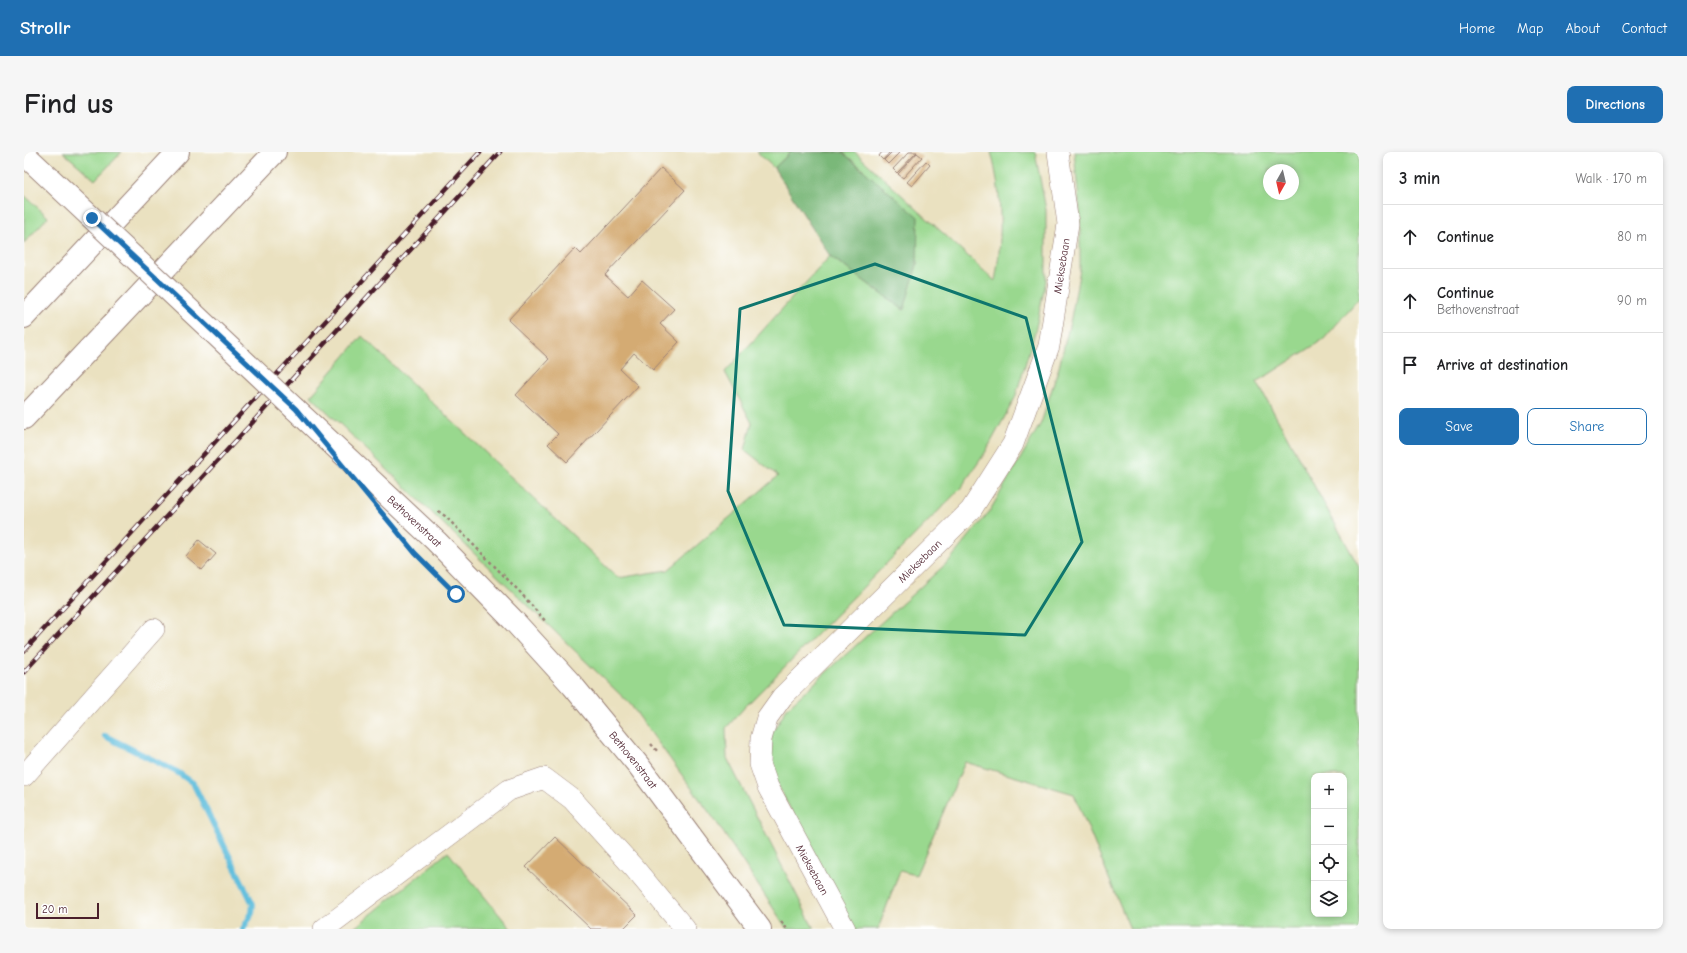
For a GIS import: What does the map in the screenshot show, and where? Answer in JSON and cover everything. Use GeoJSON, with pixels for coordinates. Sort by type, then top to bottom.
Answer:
{"type":"FeatureCollection","features":[{"type":"Feature","properties":{"kind":"main road"},"geometry":{"type":"LineString","coordinates":[[24,317],[178,152]]}},
{"type":"Feature","properties":{"kind":"main road"},"geometry":{"type":"LineString","coordinates":[[24,418],[274,152]]}},
{"type":"Feature","properties":{"kind":"main road","name":"Bethovenstraat"},"geometry":{"type":"LineString","coordinates":[[24,154],[436,541],[513,620],[573,686],[639,766],[760,929]]}},
{"type":"Feature","properties":{"kind":"street","name":"Mieksebaan"},"geometry":{"type":"LineString","coordinates":[[845,929],[768,787],[760,764],[761,739],[768,718],[782,697],[971,510],[1013,444],[1049,346],[1068,224],[1058,152]]}},
{"type":"Feature","properties":{"kind":"street"},"geometry":{"type":"LineString","coordinates":[[24,776],[154,629]]}},
{"type":"Feature","properties":{"kind":"street"},"geometry":{"type":"LineString","coordinates":[[324,929],[509,790],[544,778],[572,798],[635,869],[685,929]]}},
{"type":"Feature","properties":{"kind":"highlighted area"},"geometry":{"type":"Polygon","coordinates":[[[875,264],[1026,318],[1082,542],[1025,635],[784,625],[728,491],[740,309],[875,264]]]}},
{"type":"Feature","properties":{"kind":"green space"},"geometry":{"type":"Polygon","coordinates":[[[63,152],[122,152],[95,180],[63,152]]]}},
{"type":"Feature","properties":{"kind":"green space"},"geometry":{"type":"Polygon","coordinates":[[[757,152],[791,152],[774,168],[757,152]]]}},
{"type":"Feature","properties":{"kind":"green space"},"geometry":{"type":"Polygon","coordinates":[[[791,152],[842,152],[918,217],[917,265],[904,310],[830,256],[774,168],[791,152]]]}},
{"type":"Feature","properties":{"kind":"green space"},"geometry":{"type":"Polygon","coordinates":[[[842,152],[855,152],[995,281],[998,265],[1000,216],[995,167],[991,152],[1035,152],[1046,210],[1046,281],[1035,332],[1015,398],[985,453],[960,489],[726,728],[727,758],[814,929],[787,929],[717,823],[630,704],[311,396],[362,336],[618,578],[668,570],[778,476],[745,450],[752,423],[725,372],[830,256],[904,310],[863,169],[842,152]]]}},
{"type":"Feature","properties":{"kind":"green space"},"geometry":{"type":"Polygon","coordinates":[[[1074,152],[1359,152],[1359,298],[1324,339],[1257,382],[1359,567],[1359,929],[1130,929],[1074,794],[965,762],[916,875],[900,871],[878,929],[853,929],[769,768],[772,733],[787,708],[949,561],[989,512],[1041,423],[1059,367],[1071,318],[1080,269],[1080,212],[1074,152]]]}},
{"type":"Feature","properties":{"kind":"green space"},"geometry":{"type":"Polygon","coordinates":[[[24,195],[48,217],[24,243],[24,195]]]}},
{"type":"Feature","properties":{"kind":"green space"},"geometry":{"type":"Polygon","coordinates":[[[448,852],[511,929],[353,929],[448,852]]]}},
{"type":"Feature","properties":{"kind":"building"},"geometry":{"type":"Polygon","coordinates":[[[882,152],[890,152],[883,160],[879,156],[882,152]]]}},
{"type":"Feature","properties":{"kind":"building"},"geometry":{"type":"Polygon","coordinates":[[[892,152],[900,152],[888,164],[884,160],[892,152]]]}},
{"type":"Feature","properties":{"kind":"building"},"geometry":{"type":"Polygon","coordinates":[[[909,152],[917,152],[897,173],[893,169],[909,152]]]}},
{"type":"Feature","properties":{"kind":"building"},"geometry":{"type":"Polygon","coordinates":[[[917,153],[922,157],[903,178],[898,174],[917,153]]]}},
{"type":"Feature","properties":{"kind":"building"},"geometry":{"type":"Polygon","coordinates":[[[926,161],[930,165],[912,186],[907,182],[926,161]]]}},
{"type":"Feature","properties":{"kind":"building"},"geometry":{"type":"Polygon","coordinates":[[[661,168],[685,190],[605,275],[628,296],[642,280],[674,309],[660,324],[679,342],[653,370],[634,353],[620,369],[638,386],[567,462],[548,444],[558,434],[516,395],[549,359],[508,320],[575,248],[581,254],[661,168]]]}},
{"type":"Feature","properties":{"kind":"building"},"geometry":{"type":"Polygon","coordinates":[[[199,540],[216,554],[202,570],[186,556],[199,540]]]}},
{"type":"Feature","properties":{"kind":"building"},"geometry":{"type":"Polygon","coordinates":[[[555,837],[637,915],[623,929],[591,929],[526,867],[555,837]]]}},
{"type":"Feature","properties":{"kind":"waterway"},"geometry":{"type":"LineString","coordinates":[[105,736],[177,772],[193,783],[253,904],[252,913],[243,929]]}},
{"type":"Feature","properties":{"kind":"railway"},"geometry":{"type":"LineString","coordinates":[[24,651],[480,152]]}},
{"type":"Feature","properties":{"kind":"railway"},"geometry":{"type":"LineString","coordinates":[[24,672],[500,152]]}},
{"type":"Feature","properties":{"kind":"route"},"geometry":{"type":"LineString","coordinates":[[92,218],[296,409],[415,553],[456,594]]}}]}
